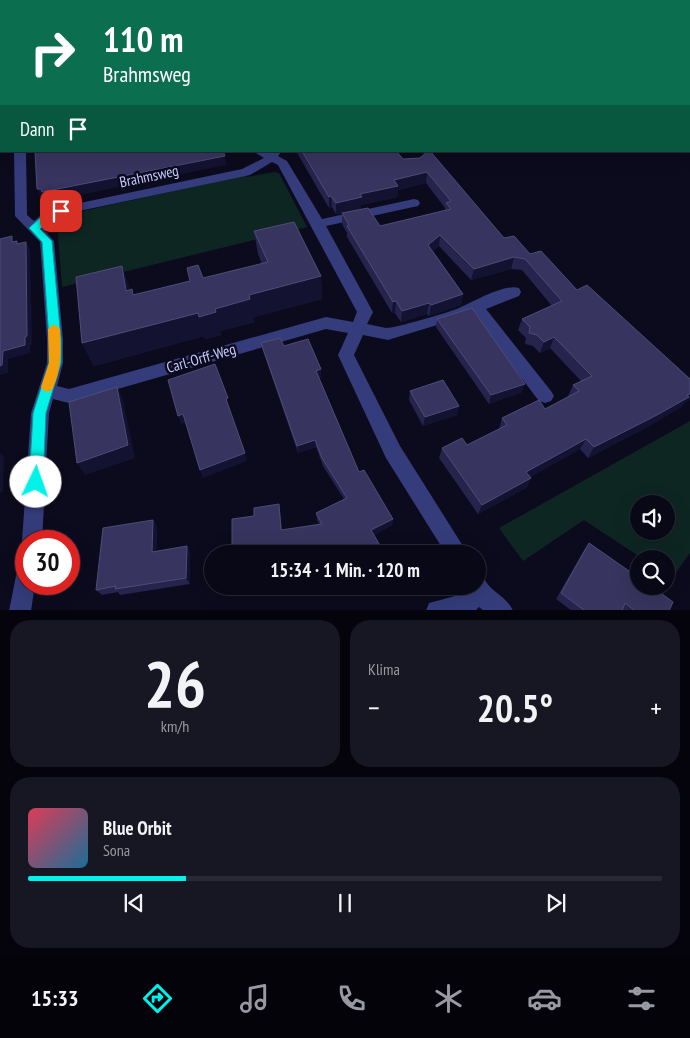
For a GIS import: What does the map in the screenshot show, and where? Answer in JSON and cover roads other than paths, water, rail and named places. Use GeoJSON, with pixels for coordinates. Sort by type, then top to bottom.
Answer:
{"type":"FeatureCollection","features":[{"type":"Feature","properties":{"kind":"street"},"geometry":{"type":"LineString","coordinates":[[20,152],[21,216],[47,241],[55,363],[40,413],[33,530]]}},
{"type":"Feature","properties":{"kind":"street"},"geometry":{"type":"LineString","coordinates":[[268,153],[283,163],[365,312],[346,355],[393,452],[452,545]]}},
{"type":"Feature","properties":{"kind":"street","name":"Brahmsweg"},"geometry":{"type":"LineString","coordinates":[[34,228],[46,218],[61,211],[246,172],[260,166],[268,153]]}},
{"type":"Feature","properties":{"kind":"street"},"geometry":{"type":"LineString","coordinates":[[318,224],[414,203]]}},
{"type":"Feature","properties":{"kind":"street","name":"Carl-Orff-Weg"},"geometry":{"type":"LineString","coordinates":[[46,390],[69,396],[326,323],[388,334],[476,308],[487,301],[514,292]]}},
{"type":"Feature","properties":{"kind":"street"},"geometry":{"type":"LineString","coordinates":[[476,308],[545,396]]}},
{"type":"Feature","properties":{"kind":"street"},"geometry":{"type":"LineString","coordinates":[[20,610],[22,595]]}},
{"type":"Feature","properties":{"kind":"street"},"geometry":{"type":"LineString","coordinates":[[438,610],[464,605],[473,595]]}},
{"type":"Feature","properties":{"kind":"street"},"geometry":{"type":"LineString","coordinates":[[483,595],[502,610]]}}]}
